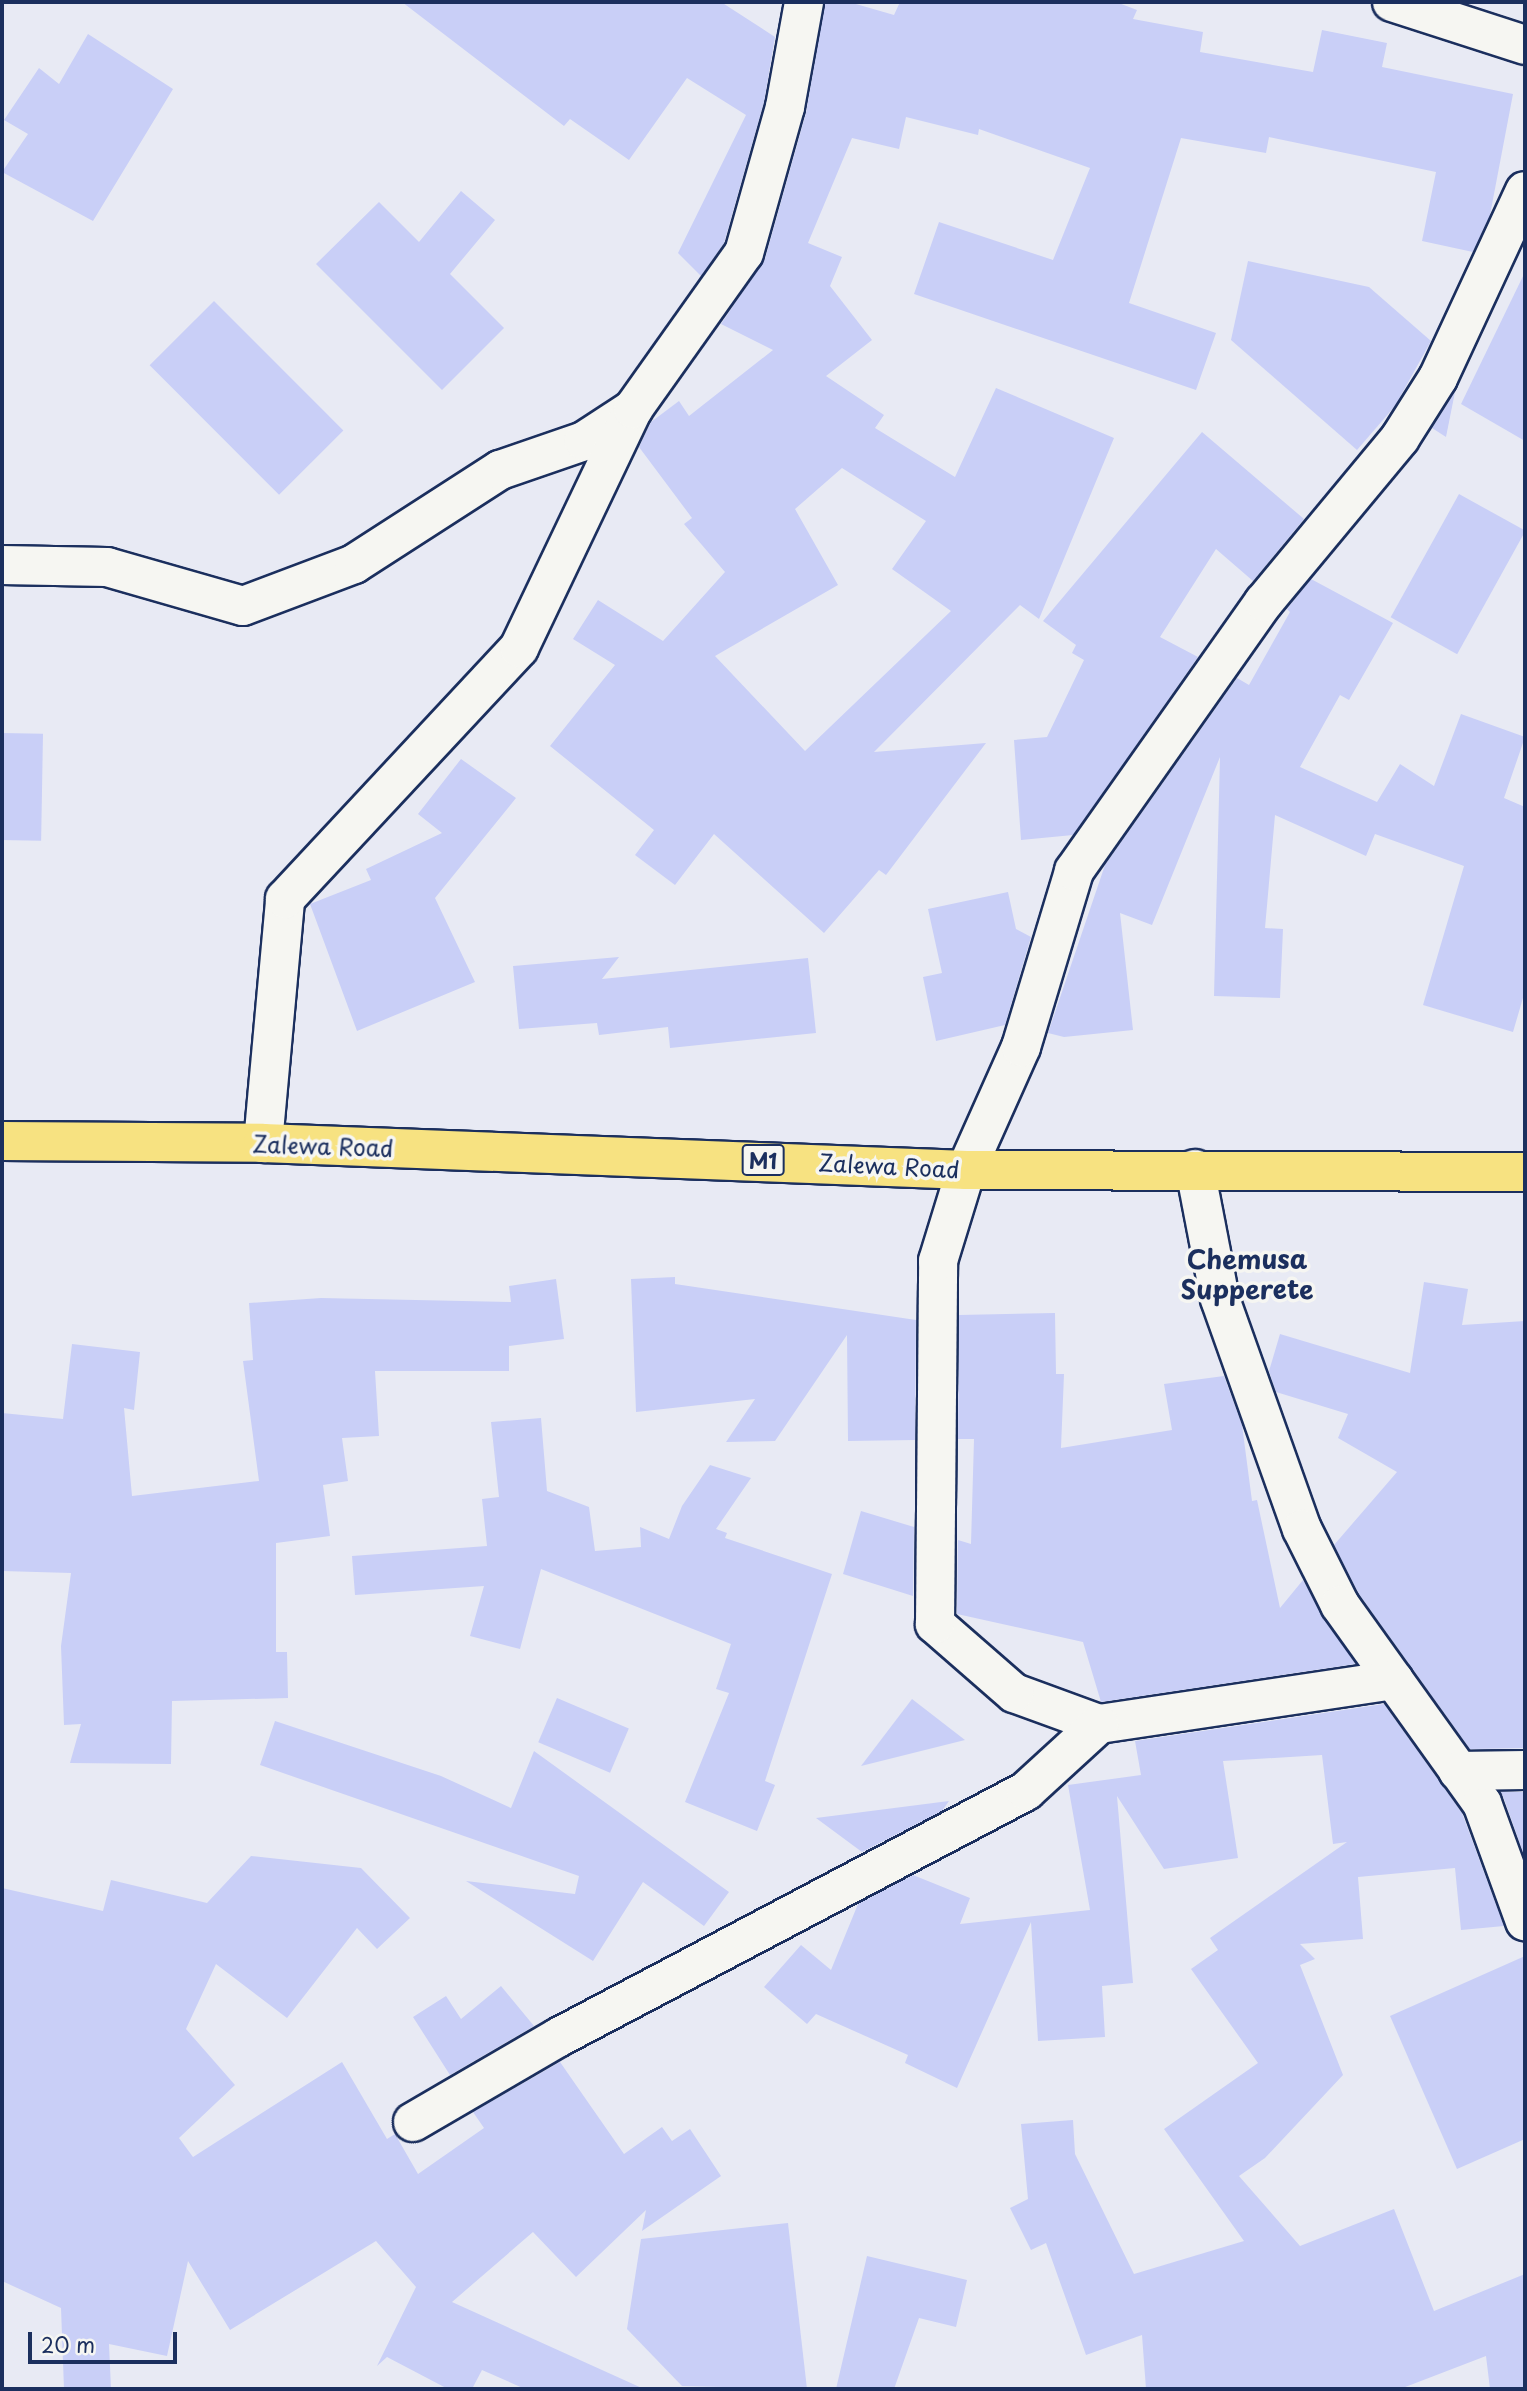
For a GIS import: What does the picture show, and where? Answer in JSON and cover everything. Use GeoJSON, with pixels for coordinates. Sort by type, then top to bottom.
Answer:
{"type":"FeatureCollection","features":[{"type":"Feature","properties":{"kind":"highway","name":"Zalewa Road"},"geometry":{"type":"LineString","coordinates":[[2,1141],[263,1143],[965,1170],[1525,1172]]}},
{"type":"Feature","properties":{"kind":"street"},"geometry":{"type":"LineString","coordinates":[[263,1143],[285,899],[519,648],[633,409],[744,253],[785,107],[804,2]]}},
{"type":"Feature","properties":{"kind":"street"},"geometry":{"type":"LineString","coordinates":[[1392,2],[1525,45]]}},
{"type":"Feature","properties":{"kind":"street"},"geometry":{"type":"LineString","coordinates":[[1394,1680],[1099,1724],[1014,1693],[935,1624],[938,1261],[965,1170],[1021,1047],[1074,871],[1264,602],[1400,438],[1438,378],[1525,191]]}},
{"type":"Feature","properties":{"kind":"street"},"geometry":{"type":"LineString","coordinates":[[2,565],[107,567],[243,606],[354,564],[500,470],[584,442],[633,409]]}},
{"type":"Feature","properties":{"kind":"street"},"geometry":{"type":"LineString","coordinates":[[1195,1169],[1220,1299],[1302,1529],[1340,1605],[1482,1803],[1525,1921]]}},
{"type":"Feature","properties":{"kind":"street"},"geometry":{"type":"LineString","coordinates":[[413,2122],[559,2037],[1026,1791],[1099,1724]]}},
{"type":"Feature","properties":{"kind":"street"},"geometry":{"type":"LineString","coordinates":[[1458,1771],[1525,1770]]}},
{"type":"Feature","properties":{"kind":"building"},"geometry":{"type":"Polygon","coordinates":[[[402,2],[721,2],[775,37],[764,102],[724,243],[701,276],[678,253],[746,115],[687,78],[629,160],[570,119],[564,126],[402,2]]]}},
{"type":"Feature","properties":{"kind":"building"},"geometry":{"type":"Polygon","coordinates":[[[825,2],[849,2],[894,15],[900,2],[1116,2],[1137,10],[1133,19],[1203,32],[1200,52],[1313,72],[1322,30],[1387,43],[1382,67],[1513,94],[1490,215],[1473,252],[1422,241],[1436,172],[1269,137],[1266,153],[1181,138],[1129,303],[1216,333],[1196,390],[914,294],[939,222],[1053,260],[1090,168],[979,129],[978,135],[906,117],[899,149],[852,138],[808,243],[842,257],[830,286],[872,340],[826,376],[884,415],[875,428],[955,477],[996,388],[1114,438],[1039,619],[1020,605],[874,752],[986,743],[886,875],[879,870],[824,933],[714,834],[675,885],[635,855],[654,830],[550,746],[615,665],[573,639],[598,600],[663,641],[725,572],[684,524],[692,518],[639,447],[651,422],[679,401],[689,416],[773,350],[721,324],[765,259],[806,113],[825,2]],[[842,468],[795,509],[838,585],[715,656],[805,751],[951,611],[892,569],[926,521],[842,468]]]}},
{"type":"Feature","properties":{"kind":"building"},"geometry":{"type":"Polygon","coordinates":[[[88,34],[173,89],[93,221],[2,172],[28,134],[4,120],[39,68],[59,84],[88,34]]]}},
{"type":"Feature","properties":{"kind":"building"},"geometry":{"type":"Polygon","coordinates":[[[461,191],[495,220],[450,274],[504,328],[442,390],[316,264],[379,202],[419,242],[461,191]]]}},
{"type":"Feature","properties":{"kind":"building"},"geometry":{"type":"Polygon","coordinates":[[[1248,261],[1369,287],[1431,341],[1395,406],[1357,450],[1231,340],[1248,261]]]}},
{"type":"Feature","properties":{"kind":"building"},"geometry":{"type":"Polygon","coordinates":[[[1525,272],[1525,441],[1461,404],[1525,272]]]}},
{"type":"Feature","properties":{"kind":"building"},"geometry":{"type":"Polygon","coordinates":[[[214,301],[343,430],[279,495],[150,365],[214,301]]]}},
{"type":"Feature","properties":{"kind":"building"},"geometry":{"type":"Polygon","coordinates":[[[1455,392],[1446,437],[1432,428],[1455,392]]]}},
{"type":"Feature","properties":{"kind":"building"},"geometry":{"type":"Polygon","coordinates":[[[1202,432],[1304,519],[1253,581],[1216,549],[1160,637],[1198,657],[1073,835],[1021,840],[1014,740],[1047,737],[1084,660],[1072,653],[1076,645],[1043,621],[1202,432]]]}},
{"type":"Feature","properties":{"kind":"building"},"geometry":{"type":"Polygon","coordinates":[[[1459,494],[1525,532],[1457,654],[1391,617],[1459,494]]]}},
{"type":"Feature","properties":{"kind":"building"},"geometry":{"type":"Polygon","coordinates":[[[1311,579],[1393,623],[1349,700],[1340,695],[1300,767],[1377,802],[1400,764],[1434,786],[1461,714],[1525,737],[1504,798],[1525,807],[1525,991],[1513,1032],[1423,1005],[1464,866],[1375,834],[1366,856],[1275,815],[1265,928],[1283,929],[1280,998],[1214,996],[1220,757],[1152,925],[1120,913],[1133,1030],[1064,1037],[1048,1033],[1105,865],[1237,678],[1249,685],[1290,612],[1287,609],[1311,579]]]}},
{"type":"Feature","properties":{"kind":"building"},"geometry":{"type":"Polygon","coordinates":[[[2,733],[43,734],[41,841],[2,840],[2,733]]]}},
{"type":"Feature","properties":{"kind":"building"},"geometry":{"type":"Polygon","coordinates":[[[461,759],[516,798],[435,898],[475,982],[357,1031],[310,904],[371,880],[366,869],[442,833],[418,814],[461,759]]]}},
{"type":"Feature","properties":{"kind":"building"},"geometry":{"type":"Polygon","coordinates":[[[1008,892],[1016,929],[1031,937],[1005,1025],[936,1041],[923,977],[942,973],[928,909],[1008,892]]]}},
{"type":"Feature","properties":{"kind":"building"},"geometry":{"type":"Polygon","coordinates":[[[619,957],[602,979],[808,958],[816,1033],[670,1048],[668,1027],[599,1035],[597,1023],[519,1029],[513,966],[619,957]]]}},
{"type":"Feature","properties":{"kind":"building"},"geometry":{"type":"Polygon","coordinates":[[[675,1277],[675,1284],[916,1320],[915,1440],[848,1441],[847,1335],[775,1441],[726,1442],[755,1399],[636,1412],[631,1279],[675,1277]]]}},
{"type":"Feature","properties":{"kind":"building"},"geometry":{"type":"Polygon","coordinates":[[[556,1279],[564,1339],[509,1346],[509,1371],[375,1371],[379,1436],[342,1438],[348,1481],[323,1485],[330,1536],[276,1543],[276,1652],[287,1652],[288,1698],[172,1701],[171,1764],[70,1763],[81,1724],[64,1725],[61,1646],[71,1573],[2,1571],[2,1413],[63,1419],[72,1344],[140,1352],[134,1410],[124,1408],[132,1496],[259,1481],[243,1361],[253,1360],[249,1303],[321,1298],[511,1302],[509,1286],[556,1279]]]}},
{"type":"Feature","properties":{"kind":"building"},"geometry":{"type":"Polygon","coordinates":[[[1424,1282],[1468,1289],[1462,1325],[1525,1321],[1525,1748],[1470,1749],[1359,1594],[1334,1545],[1397,1472],[1338,1438],[1348,1414],[1276,1392],[1269,1371],[1280,1334],[1410,1373],[1424,1282]]]}},
{"type":"Feature","properties":{"kind":"building"},"geometry":{"type":"Polygon","coordinates":[[[1055,1313],[1056,1374],[1064,1374],[1061,1448],[1172,1430],[1164,1384],[1224,1376],[1242,1425],[1252,1501],[1257,1500],[1280,1608],[1303,1580],[1355,1664],[1101,1702],[1083,1642],[957,1614],[958,1540],[971,1544],[974,1439],[958,1439],[959,1315],[1055,1313]]]}},
{"type":"Feature","properties":{"kind":"building"},"geometry":{"type":"Polygon","coordinates":[[[541,1418],[547,1491],[589,1507],[595,1551],[641,1547],[640,1527],[669,1539],[682,1506],[710,1465],[751,1478],[716,1529],[727,1533],[725,1538],[832,1574],[765,1781],[775,1785],[757,1831],[685,1802],[729,1693],[716,1689],[731,1644],[541,1569],[520,1649],[470,1636],[484,1586],[355,1595],[352,1556],[487,1546],[482,1499],[499,1497],[491,1422],[541,1418]]]}},
{"type":"Feature","properties":{"kind":"building"},"geometry":{"type":"Polygon","coordinates":[[[861,1511],[914,1527],[913,1596],[843,1574],[861,1511]]]}},
{"type":"Feature","properties":{"kind":"building"},"geometry":{"type":"Polygon","coordinates":[[[557,1698],[629,1728],[610,1773],[538,1742],[557,1698]]]}},
{"type":"Feature","properties":{"kind":"building"},"geometry":{"type":"Polygon","coordinates":[[[912,1699],[965,1740],[861,1766],[912,1699]]]}},
{"type":"Feature","properties":{"kind":"building"},"geometry":{"type":"Polygon","coordinates":[[[1384,1704],[1462,1813],[1504,1926],[1461,1930],[1455,1868],[1358,1877],[1363,1939],[1300,1944],[1315,1959],[1300,1965],[1343,2075],[1265,2158],[1239,2176],[1300,2246],[1394,2209],[1434,2311],[1525,2274],[1525,2389],[1490,2389],[1486,2356],[1400,2389],[1146,2389],[1142,2335],[1086,2355],[1046,2243],[1031,2250],[1010,2208],[1028,2199],[1021,2124],[1073,2120],[1075,2154],[1134,2274],[1244,2241],[1164,2129],[1258,2063],[1191,1969],[1218,1950],[1210,1938],[1347,1842],[1333,1844],[1322,1755],[1223,1761],[1238,1858],[1164,1869],[1117,1796],[1133,1983],[1102,1986],[1105,2037],[1038,2041],[1031,1922],[957,2088],[905,2063],[908,2055],[816,2014],[807,2024],[764,1987],[801,1945],[831,1970],[858,1904],[913,1875],[970,1898],[960,1924],[1090,1910],[1068,1785],[1141,1775],[1135,1741],[1384,1704]]]}},
{"type":"Feature","properties":{"kind":"building"},"geometry":{"type":"Polygon","coordinates":[[[275,1721],[441,1776],[511,1808],[534,1751],[729,1892],[704,1926],[643,1882],[593,1961],[466,1881],[575,1894],[579,1876],[260,1765],[275,1721]]]}},
{"type":"Feature","properties":{"kind":"building"},"geometry":{"type":"Polygon","coordinates":[[[1501,1792],[1525,1792],[1525,1858],[1503,1796],[1501,1792]]]}},
{"type":"Feature","properties":{"kind":"building"},"geometry":{"type":"Polygon","coordinates":[[[949,1801],[942,1811],[862,1852],[816,1818],[949,1801]]]}},
{"type":"Feature","properties":{"kind":"building"},"geometry":{"type":"Polygon","coordinates":[[[251,1856],[361,1868],[410,1918],[377,1949],[357,1928],[287,2018],[216,1964],[186,2029],[235,2085],[179,2138],[193,2157],[342,2062],[387,2139],[395,2134],[418,2174],[484,2128],[473,2112],[560,2062],[624,2154],[662,2127],[672,2141],[690,2129],[721,2176],[642,2231],[646,2210],[576,2277],[533,2232],[452,2302],[644,2389],[525,2389],[482,2370],[472,2389],[448,2389],[387,2357],[377,2366],[416,2287],[376,2241],[230,2330],[188,2261],[167,2356],[109,2344],[111,2389],[64,2389],[61,2308],[2,2281],[2,1888],[103,1911],[111,1880],[207,1903],[251,1856]]]}},
{"type":"Feature","properties":{"kind":"building"},"geometry":{"type":"Polygon","coordinates":[[[1525,1956],[1525,2139],[1457,2169],[1390,2016],[1525,1956]]]}},
{"type":"Feature","properties":{"kind":"building"},"geometry":{"type":"Polygon","coordinates":[[[501,1986],[534,2026],[450,2075],[413,2017],[446,1996],[461,2019],[501,1986]]]}},
{"type":"Feature","properties":{"kind":"building"},"geometry":{"type":"Polygon","coordinates":[[[788,2223],[807,2389],[682,2386],[627,2329],[641,2239],[788,2223]]]}},
{"type":"Feature","properties":{"kind":"building"},"geometry":{"type":"Polygon","coordinates":[[[867,2256],[967,2280],[956,2327],[919,2318],[894,2389],[836,2389],[867,2256]]]}},
{"type":"Feature","properties":{"kind":"district","name":"Chemusa Supperete"},"geometry":{"type":"Point","coordinates":[1247,1274]}}]}
